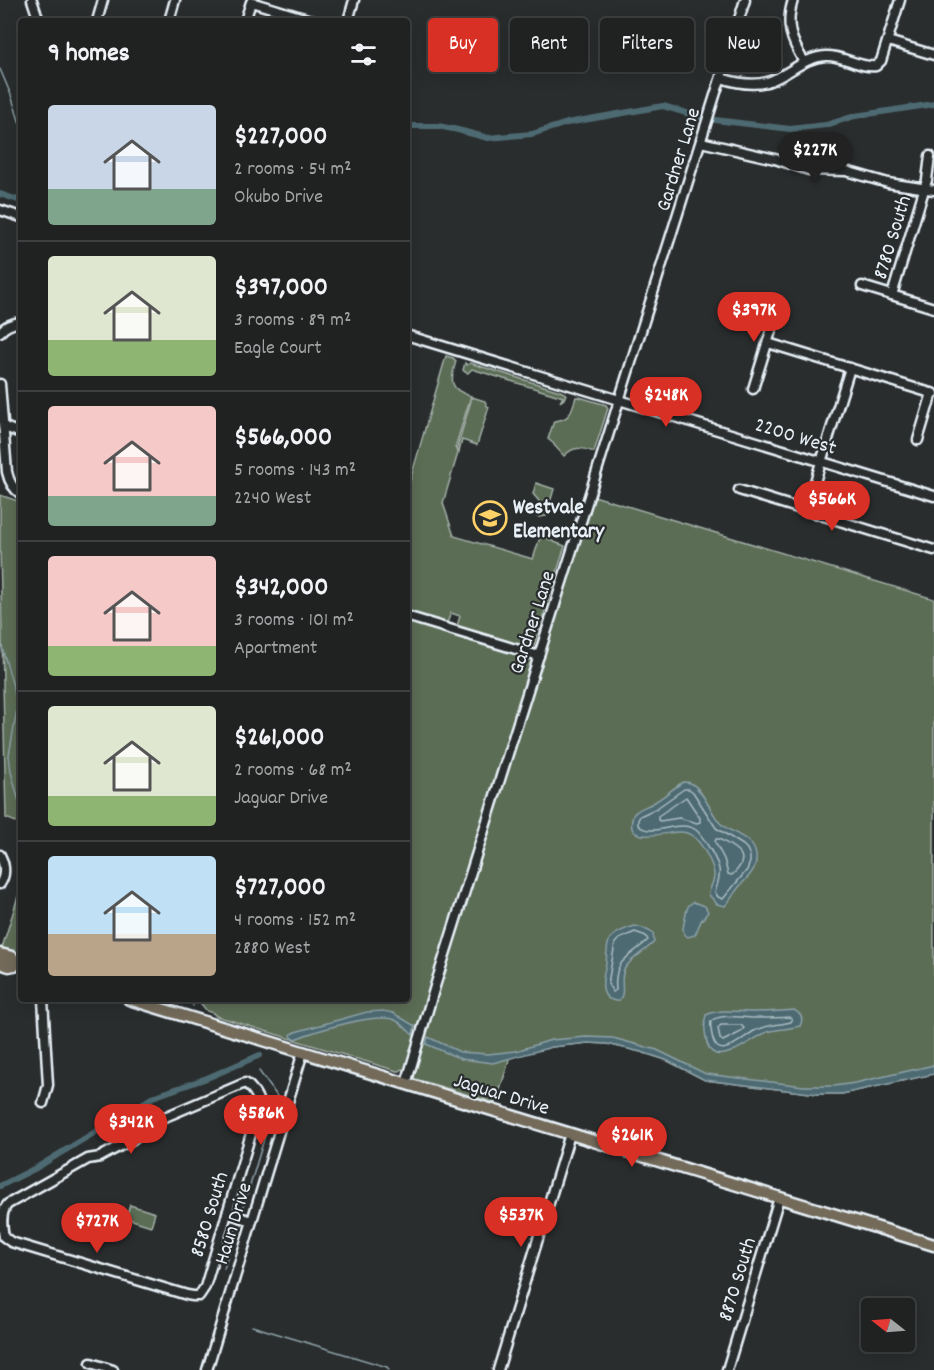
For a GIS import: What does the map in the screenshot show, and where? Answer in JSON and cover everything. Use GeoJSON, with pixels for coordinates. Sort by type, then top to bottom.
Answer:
{"type":"FeatureCollection","features":[{"type":"Feature","properties":{"kind":"main road"},"geometry":{"type":"LineString","coordinates":[[0,954],[12,957],[18,963]]}},
{"type":"Feature","properties":{"kind":"main road"},"geometry":{"type":"LineString","coordinates":[[0,958],[18,964]]}},
{"type":"Feature","properties":{"kind":"main road"},"geometry":{"type":"LineString","coordinates":[[0,963],[9,966],[18,965]]}},
{"type":"Feature","properties":{"kind":"main road","name":"Jaguar Drive"},"geometry":{"type":"LineString","coordinates":[[139,1002],[934,1245]]}},
{"type":"Feature","properties":{"kind":"street"},"geometry":{"type":"LineString","coordinates":[[32,0],[38,18]]}},
{"type":"Feature","properties":{"kind":"street"},"geometry":{"type":"LineString","coordinates":[[98,18],[103,0]]}},
{"type":"Feature","properties":{"kind":"street"},"geometry":{"type":"LineString","coordinates":[[170,18],[175,0]]}},
{"type":"Feature","properties":{"kind":"street"},"geometry":{"type":"LineString","coordinates":[[349,18],[354,0]]}},
{"type":"Feature","properties":{"kind":"street","name":"Gardner Lane"},"geometry":{"type":"LineString","coordinates":[[406,1084],[439,972],[745,0]]}},
{"type":"Feature","properties":{"kind":"street"},"geometry":{"type":"LineString","coordinates":[[793,0],[789,28],[792,40],[804,62]]}},
{"type":"Feature","properties":{"kind":"street"},"geometry":{"type":"LineString","coordinates":[[721,78],[744,84],[755,84],[777,78],[804,62],[825,56],[834,56],[872,66],[879,64],[900,0]]}},
{"type":"Feature","properties":{"kind":"street"},"geometry":{"type":"LineString","coordinates":[[246,18],[251,2],[304,18]]}},
{"type":"Feature","properties":{"kind":"street"},"geometry":{"type":"LineString","coordinates":[[888,42],[934,56]]}},
{"type":"Feature","properties":{"kind":"street"},"geometry":{"type":"LineString","coordinates":[[701,142],[776,159],[809,170],[846,171],[888,183],[929,189]]}},
{"type":"Feature","properties":{"kind":"street","name":"8780 South"},"geometry":{"type":"LineString","coordinates":[[892,295],[929,189],[927,180],[930,156]]}},
{"type":"Feature","properties":{"kind":"street"},"geometry":{"type":"LineString","coordinates":[[0,210],[18,216]]}},
{"type":"Feature","properties":{"kind":"street"},"geometry":{"type":"LineString","coordinates":[[862,286],[934,308]]}},
{"type":"Feature","properties":{"kind":"street"},"geometry":{"type":"LineString","coordinates":[[753,389],[779,305]]}},
{"type":"Feature","properties":{"kind":"street"},"geometry":{"type":"LineString","coordinates":[[0,332],[7,326],[18,323]]}},
{"type":"Feature","properties":{"kind":"street","name":"2200 West"},"geometry":{"type":"LineString","coordinates":[[410,336],[934,496]]}},
{"type":"Feature","properties":{"kind":"street"},"geometry":{"type":"LineString","coordinates":[[768,343],[933,394],[918,440]]}},
{"type":"Feature","properties":{"kind":"street"},"geometry":{"type":"LineString","coordinates":[[806,511],[850,368]]}},
{"type":"Feature","properties":{"kind":"street"},"geometry":{"type":"LineString","coordinates":[[0,384],[7,472],[9,481],[18,492]]}},
{"type":"Feature","properties":{"kind":"street"},"geometry":{"type":"LineString","coordinates":[[4,427],[18,432]]}},
{"type":"Feature","properties":{"kind":"street"},"geometry":{"type":"LineString","coordinates":[[739,490],[934,550]]}},
{"type":"Feature","properties":{"kind":"street"},"geometry":{"type":"LineString","coordinates":[[410,617],[539,656]]}},
{"type":"Feature","properties":{"kind":"street"},"geometry":{"type":"LineString","coordinates":[[0,855],[4,868],[4,877],[0,885]]}},
{"type":"Feature","properties":{"kind":"street"},"geometry":{"type":"LineString","coordinates":[[43,1002],[48,1085],[43,1103]]}},
{"type":"Feature","properties":{"kind":"street","name":"Haun Drive"},"geometry":{"type":"LineString","coordinates":[[207,1370],[303,1052]]}},
{"type":"Feature","properties":{"kind":"street","name":"8580 South"},"geometry":{"type":"LineString","coordinates":[[245,1083],[249,1085],[258,1100],[259,1107],[227,1213],[205,1287],[199,1296],[11,1242],[4,1237],[3,1209],[8,1204],[88,1159],[100,1157],[137,1137],[146,1125],[245,1083]]}},
{"type":"Feature","properties":{"kind":"street"},"geometry":{"type":"LineString","coordinates":[[498,1370],[570,1134]]}},
{"type":"Feature","properties":{"kind":"street","name":"8870 South"},"geometry":{"type":"LineString","coordinates":[[727,1370],[779,1198]]}},
{"type":"Feature","properties":{"kind":"street"},"geometry":{"type":"LineString","coordinates":[[227,1213],[252,1221]]}},
{"type":"Feature","properties":{"kind":"street"},"geometry":{"type":"LineString","coordinates":[[91,1363],[113,1370]]}},
{"type":"Feature","properties":{"kind":"green space"},"geometry":{"type":"Polygon","coordinates":[[[446,356],[453,358],[456,361],[453,384],[459,391],[471,396],[455,448],[458,453],[443,503],[454,536],[533,559],[543,528],[548,539],[565,546],[533,649],[457,626],[460,616],[451,613],[447,623],[410,611],[410,481],[446,356]]]}},
{"type":"Feature","properties":{"kind":"green space"},"geometry":{"type":"Polygon","coordinates":[[[465,363],[566,394],[560,402],[563,397],[472,369],[468,373],[465,372],[463,370],[465,363]]]}},
{"type":"Feature","properties":{"kind":"green space"},"geometry":{"type":"Polygon","coordinates":[[[472,397],[485,401],[489,407],[477,445],[462,440],[459,452],[457,448],[472,397]]]}},
{"type":"Feature","properties":{"kind":"green space"},"geometry":{"type":"Polygon","coordinates":[[[576,397],[606,405],[608,408],[594,452],[578,448],[564,456],[548,439],[554,421],[567,417],[576,397]]]}},
{"type":"Feature","properties":{"kind":"green space"},"geometry":{"type":"Polygon","coordinates":[[[536,483],[554,489],[546,516],[535,515],[539,501],[533,494],[536,483]]]}},
{"type":"Feature","properties":{"kind":"green space"},"geometry":{"type":"Polygon","coordinates":[[[0,495],[18,501],[18,823],[6,818],[0,495]]]}},
{"type":"Feature","properties":{"kind":"green space"},"geometry":{"type":"Polygon","coordinates":[[[594,496],[934,599],[934,1074],[842,1094],[818,1094],[705,1080],[666,1060],[641,1052],[607,1044],[588,1043],[552,1047],[510,1057],[496,1103],[412,1078],[413,1073],[402,1069],[397,1071],[216,1016],[207,1011],[200,1002],[410,1002],[410,621],[533,658],[532,661],[539,663],[594,496]]]}},
{"type":"Feature","properties":{"kind":"green space"},"geometry":{"type":"Polygon","coordinates":[[[18,897],[18,957],[1,951],[18,897]]]}},
{"type":"Feature","properties":{"kind":"green space"},"geometry":{"type":"Polygon","coordinates":[[[130,1205],[155,1213],[151,1226],[126,1218],[130,1205]]]}},
{"type":"Feature","properties":{"kind":"water"},"geometry":{"type":"Polygon","coordinates":[[[683,782],[696,787],[719,822],[746,839],[754,849],[756,860],[754,869],[725,906],[717,904],[709,895],[714,872],[704,850],[694,837],[681,832],[642,835],[635,833],[632,828],[632,818],[635,813],[657,801],[683,782]]]}},
{"type":"Feature","properties":{"kind":"water"},"geometry":{"type":"Polygon","coordinates":[[[693,902],[705,906],[708,912],[695,935],[688,937],[684,934],[683,928],[687,909],[693,902]]]}},
{"type":"Feature","properties":{"kind":"water"},"geometry":{"type":"Polygon","coordinates":[[[635,926],[653,933],[654,942],[625,968],[621,997],[619,1001],[612,1000],[604,993],[603,987],[607,948],[610,939],[618,932],[635,926]]]}},
{"type":"Feature","properties":{"kind":"water"},"geometry":{"type":"Polygon","coordinates":[[[794,1010],[801,1017],[800,1026],[767,1032],[726,1054],[711,1051],[707,1043],[704,1025],[706,1015],[724,1011],[794,1010]]]}},
{"type":"Feature","properties":{"kind":"water"},"geometry":{"type":"Polygon","coordinates":[[[367,1012],[393,1013],[415,1026],[413,1035],[395,1020],[375,1018],[292,1038],[291,1034],[295,1032],[367,1012]]]}},
{"type":"Feature","properties":{"kind":"water"},"geometry":{"type":"Polygon","coordinates":[[[428,1037],[460,1052],[488,1054],[516,1051],[551,1040],[586,1037],[613,1038],[657,1050],[706,1074],[804,1086],[855,1083],[934,1065],[934,1074],[842,1094],[818,1094],[705,1080],[666,1060],[607,1044],[588,1043],[552,1047],[493,1063],[461,1059],[426,1044],[428,1037]]]}},
{"type":"Feature","properties":{"kind":"waterway"},"geometry":{"type":"LineString","coordinates":[[0,69],[18,117]]}},
{"type":"Feature","properties":{"kind":"waterway"},"geometry":{"type":"LineString","coordinates":[[715,120],[790,129],[826,125],[855,116],[934,104]]}},
{"type":"Feature","properties":{"kind":"waterway"},"geometry":{"type":"LineString","coordinates":[[410,126],[438,126],[488,138],[532,134],[567,123],[663,106],[700,117]]}},
{"type":"Feature","properties":{"kind":"waterway"},"geometry":{"type":"LineString","coordinates":[[0,194],[18,200]]}},
{"type":"Feature","properties":{"kind":"waterway"},"geometry":{"type":"LineString","coordinates":[[1,644],[18,704]]}},
{"type":"Feature","properties":{"kind":"waterway"},"geometry":{"type":"LineString","coordinates":[[18,704],[9,755],[18,798]]}},
{"type":"Feature","properties":{"kind":"waterway"},"geometry":{"type":"LineString","coordinates":[[192,1002],[193,1006]]}},
{"type":"Feature","properties":{"kind":"waterway"},"geometry":{"type":"LineString","coordinates":[[0,1186],[36,1168],[153,1097],[207,1078],[260,1055]]}},
{"type":"Feature","properties":{"kind":"waterway"},"geometry":{"type":"LineString","coordinates":[[243,1209],[277,1096],[259,1071]]}},
{"type":"Feature","properties":{"kind":"waterway"},"geometry":{"type":"LineString","coordinates":[[224,1269],[236,1228]]}},
{"type":"Feature","properties":{"kind":"waterway"},"geometry":{"type":"LineString","coordinates":[[252,1326],[387,1367],[389,1370]]}},
{"type":"Feature","properties":{"kind":"place","name":"Westvale Elementary"},"geometry":{"type":"Point","coordinates":[490,518]}}]}
